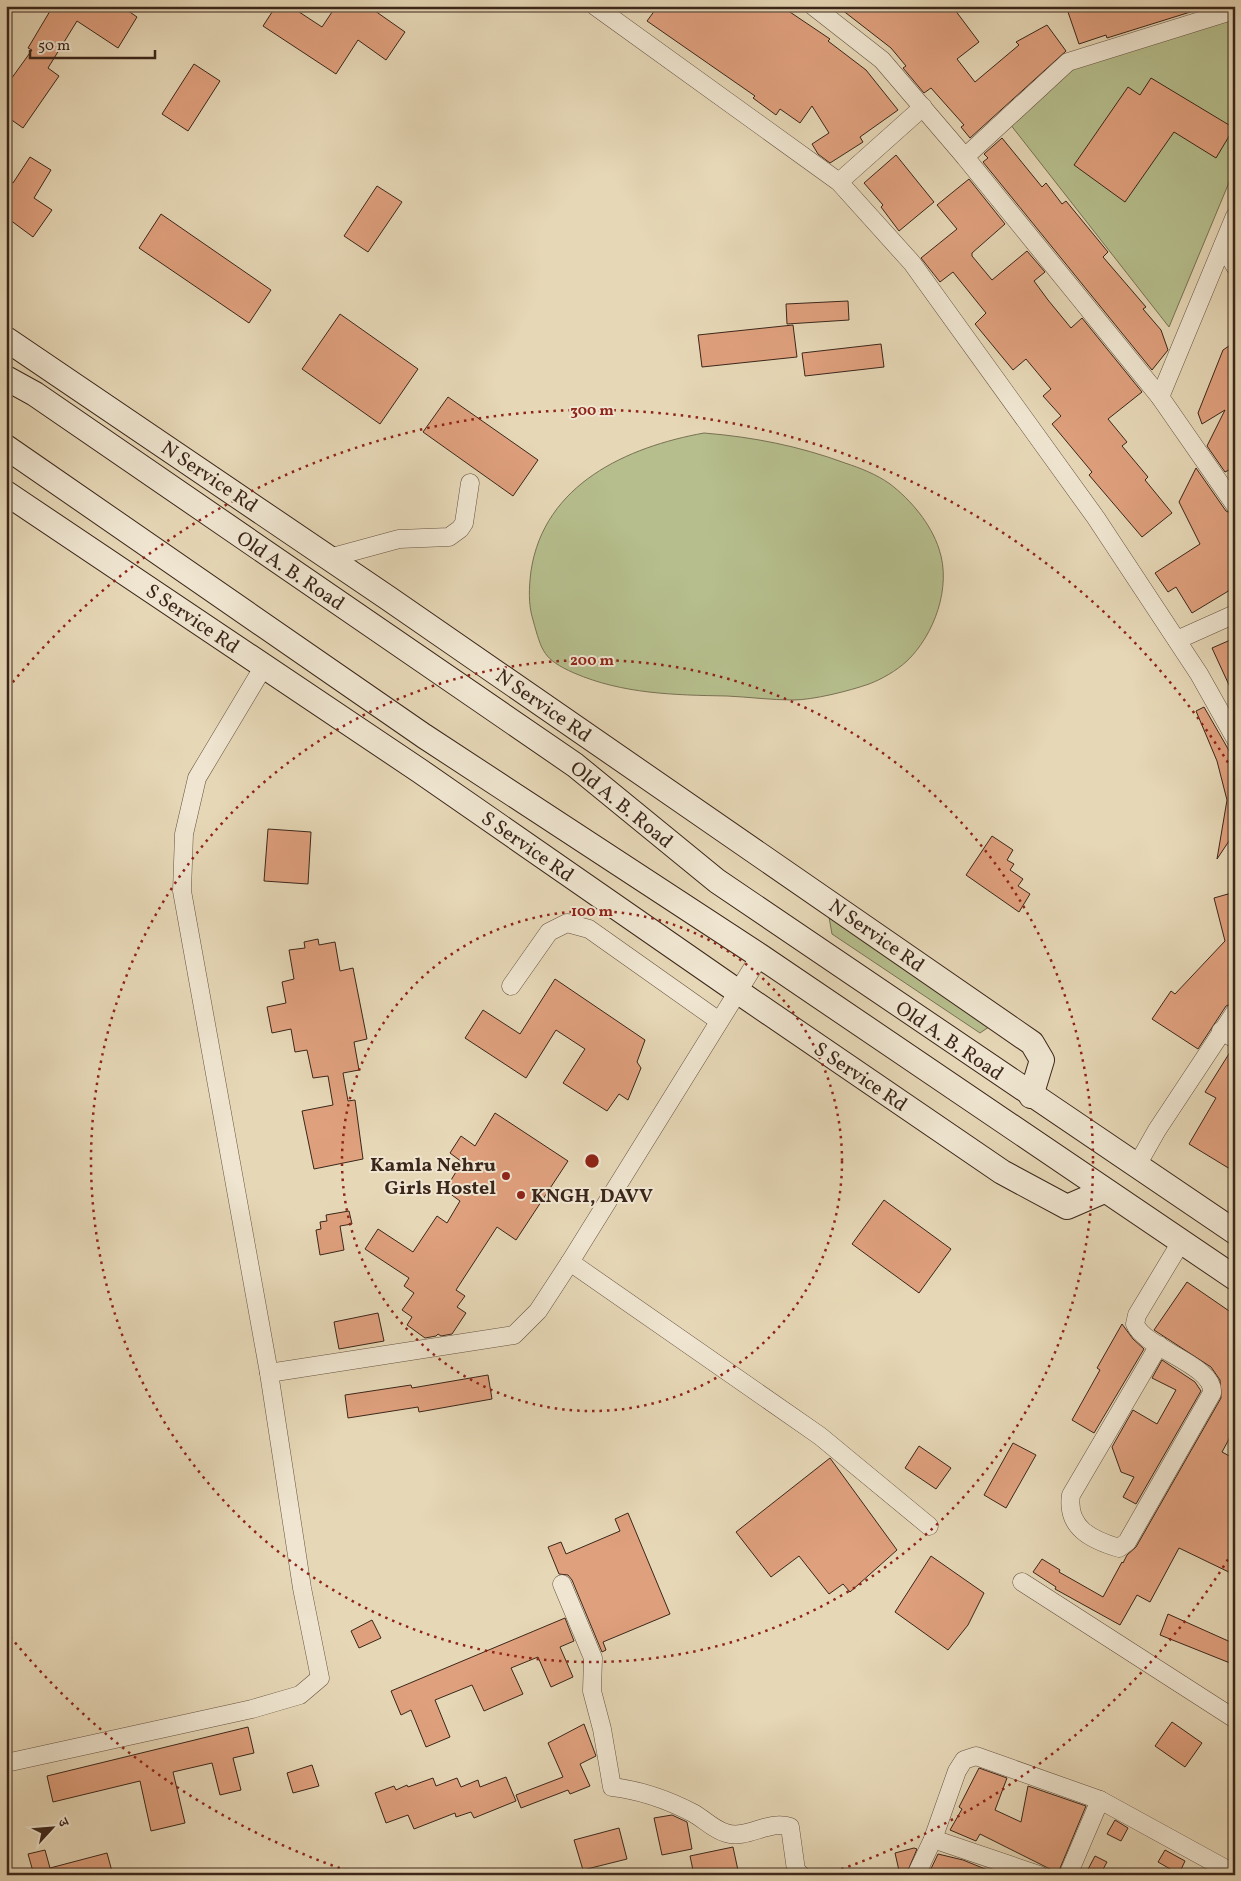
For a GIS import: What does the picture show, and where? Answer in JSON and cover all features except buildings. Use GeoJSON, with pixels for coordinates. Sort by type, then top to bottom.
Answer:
{"type":"FeatureCollection","features":[{"type":"Feature","properties":{"kind":"main road","name":"N Service Rd"},"geometry":{"type":"LineString","coordinates":[[6,339],[329,558],[1032,1043],[1042,1060],[1032,1096]]}},
{"type":"Feature","properties":{"kind":"main road","name":"Old A. B. Road"},"geometry":{"type":"LineString","coordinates":[[6,378],[35,394],[575,765],[717,881],[1136,1167],[1235,1232]]}},
{"type":"Feature","properties":{"kind":"main road","name":"Old A. B. Road"},"geometry":{"type":"LineString","coordinates":[[6,447],[424,736],[760,956],[1235,1278]]}},
{"type":"Feature","properties":{"kind":"main road","name":"S Service Rd"},"geometry":{"type":"LineString","coordinates":[[6,493],[420,771],[1002,1172],[1067,1207],[1104,1191]]}},
{"type":"Feature","properties":{"kind":"street"},"geometry":{"type":"LineString","coordinates":[[595,6],[839,182],[912,263],[1096,518],[1199,674],[1235,738]]}},
{"type":"Feature","properties":{"kind":"street"},"geometry":{"type":"LineString","coordinates":[[813,6],[882,60],[966,157],[1160,397],[1235,505]]}},
{"type":"Feature","properties":{"kind":"street"},"geometry":{"type":"LineString","coordinates":[[966,157],[1068,62],[1235,10]]}},
{"type":"Feature","properties":{"kind":"street"},"geometry":{"type":"LineString","coordinates":[[839,182],[923,107]]}},
{"type":"Feature","properties":{"kind":"street"},"geometry":{"type":"LineString","coordinates":[[1160,397],[1235,216]]}},
{"type":"Feature","properties":{"kind":"street"},"geometry":{"type":"LineString","coordinates":[[1223,246],[1235,266]]}},
{"type":"Feature","properties":{"kind":"street"},"geometry":{"type":"LineString","coordinates":[[329,558],[399,539],[449,537],[464,523],[470,483]]}},
{"type":"Feature","properties":{"kind":"street"},"geometry":{"type":"LineString","coordinates":[[1177,640],[1235,614]]}},
{"type":"Feature","properties":{"kind":"street"},"geometry":{"type":"LineString","coordinates":[[6,1762],[252,1708],[300,1695],[320,1678],[302,1588],[268,1372],[182,891],[184,834],[196,778],[264,666]]}},
{"type":"Feature","properties":{"kind":"street"},"geometry":{"type":"LineString","coordinates":[[511,986],[550,932],[567,923],[589,929],[719,1021]]}},
{"type":"Feature","properties":{"kind":"street"},"geometry":{"type":"LineString","coordinates":[[268,1372],[514,1335],[538,1311],[570,1262],[760,956]]}},
{"type":"Feature","properties":{"kind":"street"},"geometry":{"type":"LineString","coordinates":[[1136,1167],[1157,1130],[1228,1035],[1235,1012]]}},
{"type":"Feature","properties":{"kind":"street"},"geometry":{"type":"LineString","coordinates":[[1159,1345],[1071,1495],[1069,1508],[1084,1533],[1098,1542],[1118,1548],[1127,1542],[1212,1393],[1212,1387],[1206,1377],[1142,1333],[1135,1324],[1137,1315],[1180,1242]]}},
{"type":"Feature","properties":{"kind":"street"},"geometry":{"type":"LineString","coordinates":[[570,1262],[820,1436],[929,1526]]}},
{"type":"Feature","properties":{"kind":"street"},"geometry":{"type":"LineString","coordinates":[[1022,1582],[1235,1719]]}},
{"type":"Feature","properties":{"kind":"street"},"geometry":{"type":"LineString","coordinates":[[562,1584],[593,1658],[592,1691],[602,1728],[612,1787],[629,1789],[674,1804],[694,1813],[725,1833],[735,1835],[782,1824],[790,1827],[796,1870],[802,1875]]}},
{"type":"Feature","properties":{"kind":"street"},"geometry":{"type":"LineString","coordinates":[[916,1875],[932,1839],[957,1770],[964,1760],[976,1756],[1100,1800],[1223,1872]]}},
{"type":"Feature","properties":{"kind":"street"},"geometry":{"type":"LineString","coordinates":[[1068,1875],[1100,1800]]}},
{"type":"Feature","properties":{"kind":"street"},"geometry":{"type":"LineString","coordinates":[[932,1839],[1013,1864],[1039,1875]]}},
{"type":"Feature","properties":{"kind":"green space"},"geometry":{"type":"Polygon","coordinates":[[[1235,19],[1235,168],[1169,327],[1010,124],[1067,67],[1235,19]]]}},
{"type":"Feature","properties":{"kind":"green space"},"geometry":{"type":"Polygon","coordinates":[[[704,433],[776,443],[828,457],[879,477],[898,490],[913,505],[926,522],[939,549],[943,579],[942,594],[932,624],[917,650],[907,661],[889,674],[869,684],[831,695],[793,700],[776,700],[668,694],[630,689],[592,680],[564,668],[550,659],[542,647],[536,631],[530,608],[529,589],[531,571],[539,541],[553,515],[571,493],[594,475],[619,460],[646,448],[704,433]]]}},
{"type":"Feature","properties":{"kind":"green space"},"geometry":{"type":"Polygon","coordinates":[[[826,900],[999,1020],[980,1033],[832,934],[826,900]]]}},
{"type":"Feature","properties":{"kind":"place","name":"Kamla Nehru Girls Hostel"},"geometry":{"type":"Point","coordinates":[506,1176]}},
{"type":"Feature","properties":{"kind":"place","name":"KNGH, DAVV"},"geometry":{"type":"Point","coordinates":[521,1195]}}]}
